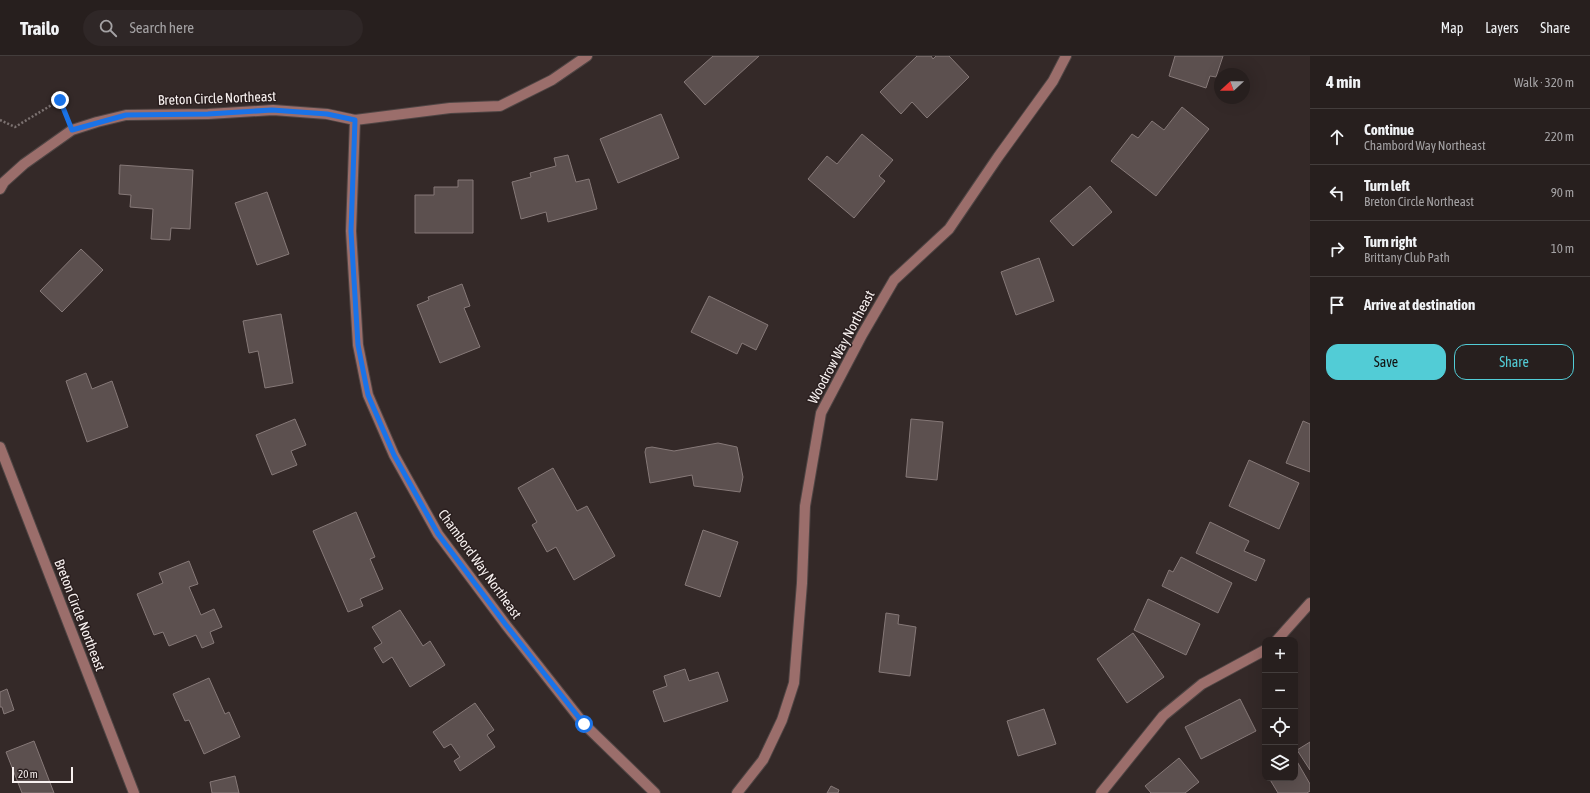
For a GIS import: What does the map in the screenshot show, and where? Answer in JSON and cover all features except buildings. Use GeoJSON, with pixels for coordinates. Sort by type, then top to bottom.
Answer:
{"type":"FeatureCollection","features":[{"type":"Feature","properties":{"kind":"street","name":"Breton Circle Northeast"},"geometry":{"type":"LineString","coordinates":[[1,184],[44,149],[72,130],[126,115],[208,114],[272,110],[327,114],[355,120],[450,108],[500,106],[552,80],[588,56]]}},
{"type":"Feature","properties":{"kind":"street","name":"Woodrow Way Northeast"},"geometry":{"type":"LineString","coordinates":[[737,793],[763,760],[782,720],[794,683],[802,583],[805,506],[821,413],[862,335],[894,280],[949,229],[998,157],[1053,81],[1066,56]]}},
{"type":"Feature","properties":{"kind":"street","name":"Chambord Way Northeast"},"geometry":{"type":"LineString","coordinates":[[355,120],[351,231],[358,345],[368,395],[394,455],[438,534],[506,625],[584,724],[655,793]]}},
{"type":"Feature","properties":{"kind":"street","name":"Breton Circle Northeast"},"geometry":{"type":"LineString","coordinates":[[0,447],[134,793]]}},
{"type":"Feature","properties":{"kind":"street"},"geometry":{"type":"LineString","coordinates":[[1280,637],[1310,602]]}},
{"type":"Feature","properties":{"kind":"street"},"geometry":{"type":"LineString","coordinates":[[1101,793],[1163,716],[1202,684],[1262,652]]}},
{"type":"Feature","properties":{"kind":"path"},"geometry":{"type":"LineString","coordinates":[[0,120],[15,127],[60,100],[72,130]]}},
{"type":"Feature","properties":{"kind":"route"},"geometry":{"type":"LineString","coordinates":[[60,100],[72,130],[126,115],[208,114],[272,110],[327,114],[347,117],[355,120],[351,231],[358,345],[368,395],[394,455],[438,534],[506,625],[584,724]]}}]}
